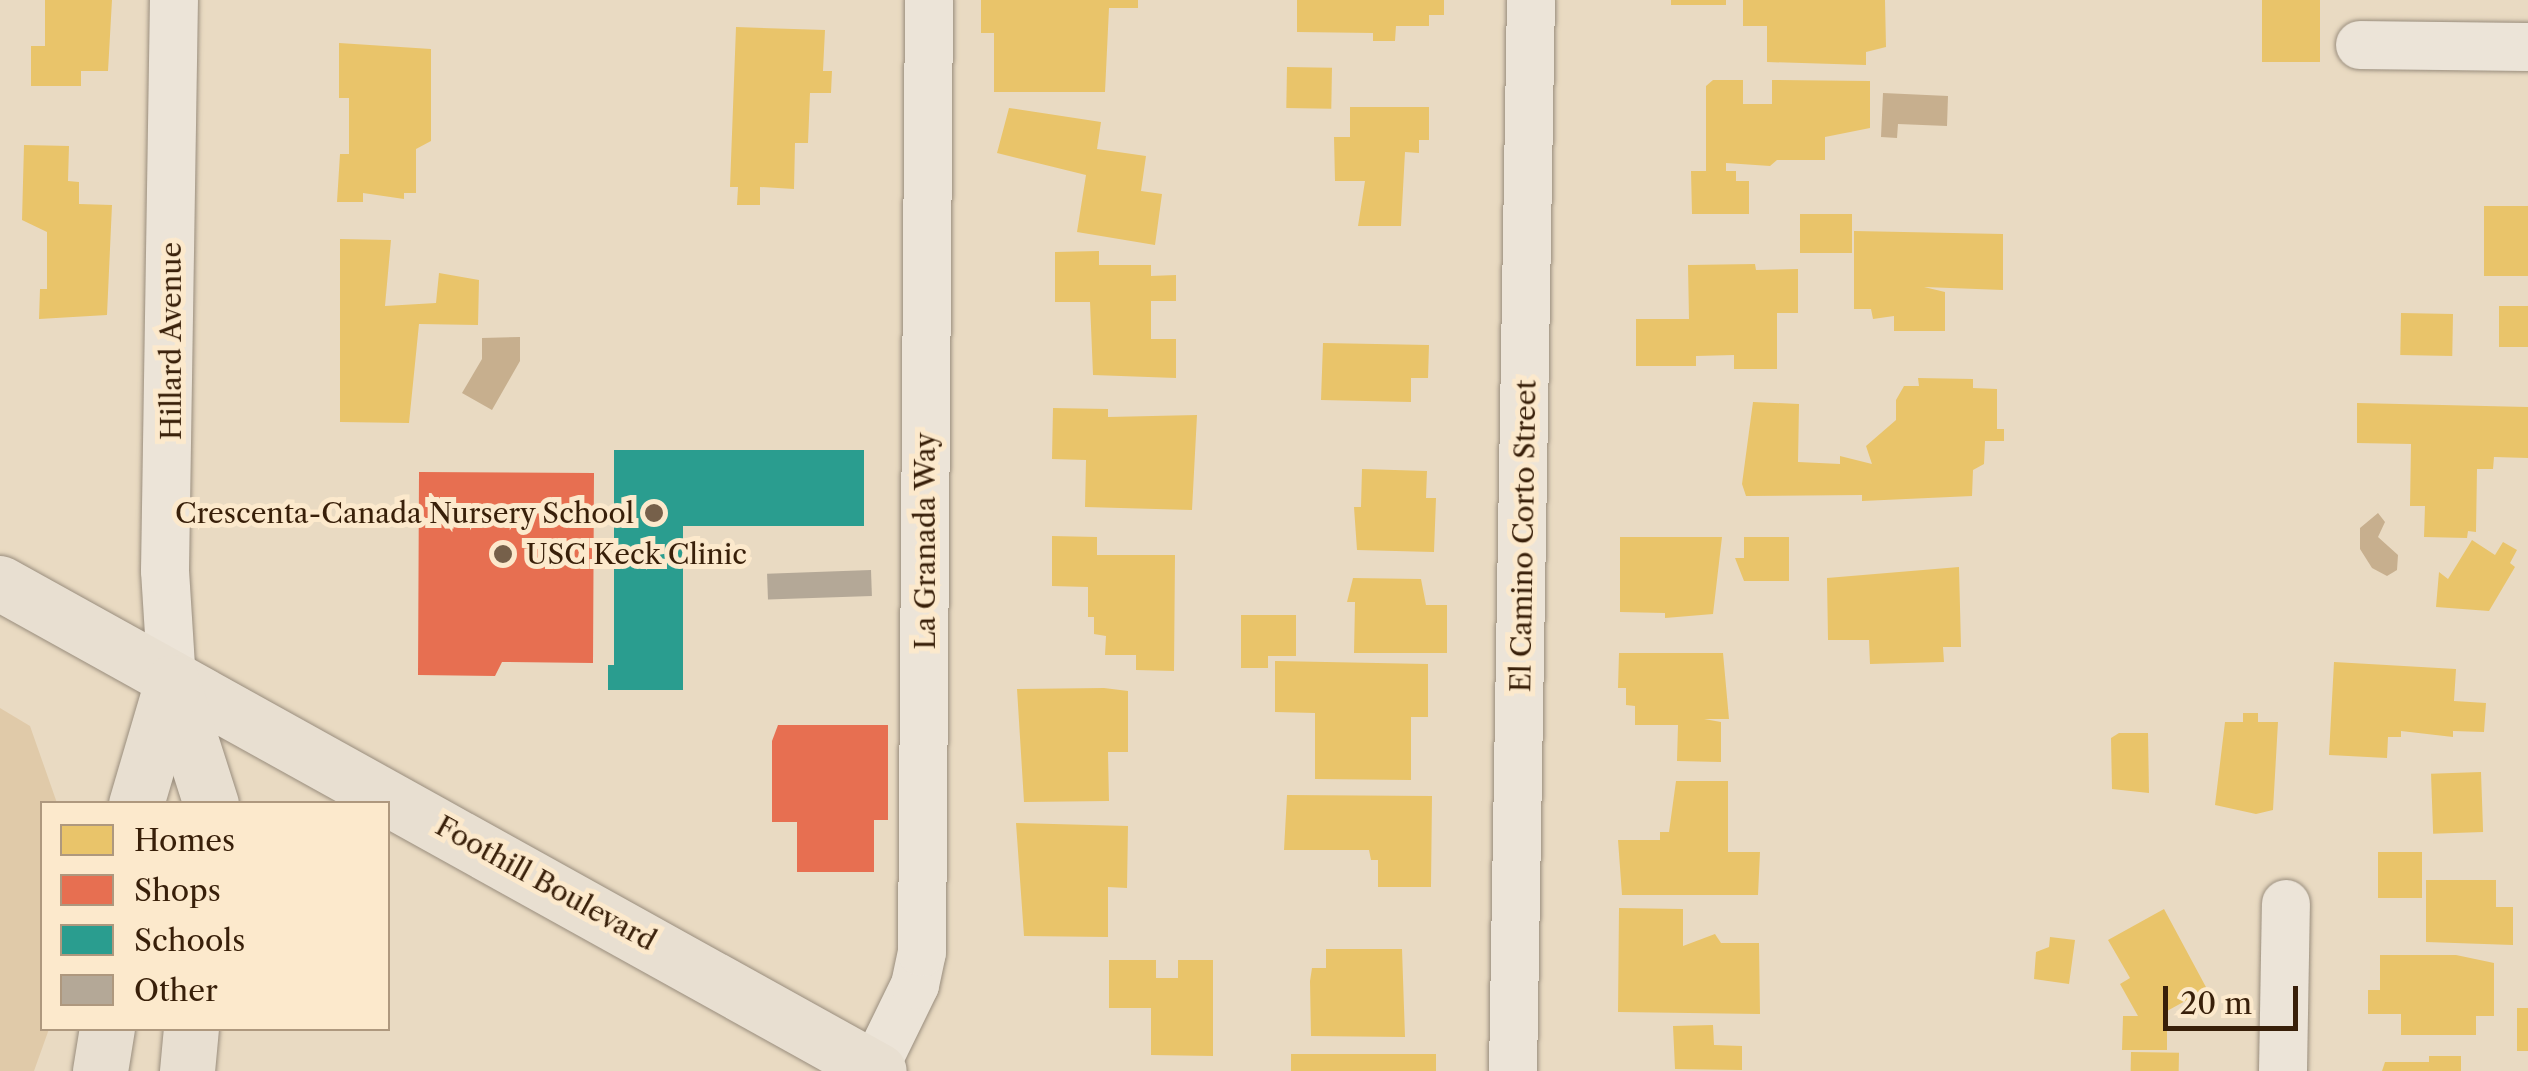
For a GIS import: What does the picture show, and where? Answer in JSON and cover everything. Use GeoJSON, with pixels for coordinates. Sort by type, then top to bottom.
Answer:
{"type":"FeatureCollection","features":[{"type":"Feature","properties":{"kind":"main road","name":"Foothill Boulevard"},"geometry":{"type":"LineString","coordinates":[[0,583],[388,801]]}},
{"type":"Feature","properties":{"kind":"main road","name":"Hillard Avenue"},"geometry":{"type":"LineString","coordinates":[[137,801],[172,682]]}},
{"type":"Feature","properties":{"kind":"main road","name":"Hillard Avenue"},"geometry":{"type":"LineString","coordinates":[[172,682],[210,801]]}},
{"type":"Feature","properties":{"kind":"main road","name":"Foothill Boulevard"},"geometry":{"type":"LineString","coordinates":[[390,802],[876,1070]]}},
{"type":"Feature","properties":{"kind":"main road"},"geometry":{"type":"LineString","coordinates":[[100,1071],[107,1031]]}},
{"type":"Feature","properties":{"kind":"main road"},"geometry":{"type":"LineString","coordinates":[[187,1071],[191,1031]]}},
{"type":"Feature","properties":{"kind":"street","name":"Hillard Avenue"},"geometry":{"type":"LineString","coordinates":[[172,682],[165,571],[174,0]]}},
{"type":"Feature","properties":{"kind":"street","name":"La Granada Way"},"geometry":{"type":"LineString","coordinates":[[876,1070],[915,985],[922,952],[928,0]]}},
{"type":"Feature","properties":{"kind":"street","name":"El Camino Corto Street"},"geometry":{"type":"LineString","coordinates":[[1512,1071],[1530,0]]}},
{"type":"Feature","properties":{"kind":"street"},"geometry":{"type":"LineString","coordinates":[[2360,45],[2528,46]]}},
{"type":"Feature","properties":{"kind":"street"},"geometry":{"type":"LineString","coordinates":[[2283,1071],[2286,904]]}},
{"type":"Feature","properties":{"kind":"shaded area"},"geometry":{"type":"Polygon","coordinates":[[[1883,93],[1948,96],[1947,126],[1898,124],[1897,138],[1881,137],[1883,93]]]}},
{"type":"Feature","properties":{"kind":"shaded area"},"geometry":{"type":"Polygon","coordinates":[[[520,337],[520,361],[492,410],[462,393],[482,359],[482,338],[520,337]]]}},
{"type":"Feature","properties":{"kind":"shaded area"},"geometry":{"type":"Polygon","coordinates":[[[2378,513],[2385,522],[2378,537],[2398,555],[2397,570],[2387,576],[2372,568],[2360,549],[2360,528],[2378,513]]]}},
{"type":"Feature","properties":{"kind":"shaded area"},"geometry":{"type":"Polygon","coordinates":[[[0,708],[30,726],[56,801],[40,801],[40,1031],[48,1031],[34,1071],[0,1071],[0,708]]]}},
{"type":"Feature","properties":{"kind":"building: Homes"},"geometry":{"type":"Polygon","coordinates":[[[45,0],[112,0],[108,71],[81,71],[81,86],[31,86],[31,46],[45,46],[45,0]]]}},
{"type":"Feature","properties":{"kind":"building: Homes"},"geometry":{"type":"Polygon","coordinates":[[[981,0],[1138,0],[1138,8],[1109,8],[1105,92],[994,92],[994,33],[981,33],[981,0]]]}},
{"type":"Feature","properties":{"kind":"building: Homes"},"geometry":{"type":"Polygon","coordinates":[[[1297,0],[1444,0],[1444,15],[1429,15],[1429,26],[1396,26],[1395,41],[1373,41],[1373,33],[1297,32],[1297,0]]]}},
{"type":"Feature","properties":{"kind":"building: Homes"},"geometry":{"type":"Polygon","coordinates":[[[1671,0],[1726,0],[1726,5],[1671,5],[1671,0]]]}},
{"type":"Feature","properties":{"kind":"building: Homes"},"geometry":{"type":"Polygon","coordinates":[[[1743,0],[1885,0],[1886,47],[1866,52],[1866,65],[1767,62],[1767,26],[1743,26],[1743,0]]]}},
{"type":"Feature","properties":{"kind":"building: Homes"},"geometry":{"type":"Polygon","coordinates":[[[2262,0],[2320,0],[2320,62],[2262,62],[2262,0]]]}},
{"type":"Feature","properties":{"kind":"building: Homes"},"geometry":{"type":"Polygon","coordinates":[[[736,27],[825,30],[823,71],[832,71],[831,93],[810,93],[808,143],[795,143],[794,189],[760,187],[760,205],[737,205],[738,187],[730,187],[736,27]]]}},
{"type":"Feature","properties":{"kind":"building: Homes"},"geometry":{"type":"Polygon","coordinates":[[[339,43],[431,49],[431,141],[416,149],[416,193],[404,193],[404,199],[363,193],[363,202],[337,202],[340,154],[349,154],[349,98],[339,98],[339,43]]]}},
{"type":"Feature","properties":{"kind":"building: Homes"},"geometry":{"type":"Polygon","coordinates":[[[1287,67],[1332,68],[1331,109],[1286,108],[1287,67]]]}},
{"type":"Feature","properties":{"kind":"building: Homes"},"geometry":{"type":"Polygon","coordinates":[[[1713,80],[1743,80],[1743,104],[1772,104],[1772,80],[1870,81],[1870,128],[1825,137],[1825,160],[1777,160],[1770,166],[1726,163],[1726,171],[1736,171],[1736,181],[1749,181],[1749,214],[1692,214],[1691,171],[1706,171],[1706,86],[1713,80]]]}},
{"type":"Feature","properties":{"kind":"building: Homes"},"geometry":{"type":"Polygon","coordinates":[[[1350,107],[1429,107],[1429,140],[1419,140],[1419,153],[1405,152],[1401,226],[1358,226],[1365,181],[1335,181],[1334,137],[1350,137],[1350,107]]]}},
{"type":"Feature","properties":{"kind":"building: Homes"},"geometry":{"type":"Polygon","coordinates":[[[1009,108],[1101,122],[1097,149],[1146,156],[1141,191],[1162,194],[1155,245],[1077,232],[1086,175],[997,153],[1009,108]]]}},
{"type":"Feature","properties":{"kind":"building: Homes"},"geometry":{"type":"Polygon","coordinates":[[[24,145],[69,146],[68,181],[79,182],[79,204],[112,205],[107,315],[39,319],[40,289],[47,289],[47,232],[22,220],[24,145]]]}},
{"type":"Feature","properties":{"kind":"building: Homes"},"geometry":{"type":"Polygon","coordinates":[[[2484,206],[2528,206],[2528,276],[2484,276],[2484,206]]]}},
{"type":"Feature","properties":{"kind":"building: Homes"},"geometry":{"type":"Polygon","coordinates":[[[1800,214],[1852,214],[1852,253],[1800,253],[1800,214]]]}},
{"type":"Feature","properties":{"kind":"building: Homes"},"geometry":{"type":"Polygon","coordinates":[[[1854,231],[2003,234],[2003,290],[1924,287],[1945,292],[1945,331],[1894,331],[1894,316],[1873,319],[1871,309],[1854,309],[1854,231]]]}},
{"type":"Feature","properties":{"kind":"building: Homes"},"geometry":{"type":"Polygon","coordinates":[[[340,239],[391,240],[385,306],[436,303],[439,273],[479,280],[478,325],[419,324],[409,423],[340,422],[340,239]]]}},
{"type":"Feature","properties":{"kind":"building: Homes"},"geometry":{"type":"Polygon","coordinates":[[[1099,251],[1099,265],[1151,265],[1151,276],[1176,275],[1176,301],[1151,301],[1151,339],[1176,339],[1176,378],[1093,375],[1090,302],[1055,302],[1055,252],[1099,251]]]}},
{"type":"Feature","properties":{"kind":"building: Homes"},"geometry":{"type":"Polygon","coordinates":[[[1755,264],[1756,270],[1798,269],[1798,313],[1777,313],[1777,369],[1734,369],[1734,355],[1696,356],[1696,366],[1636,366],[1636,319],[1689,319],[1688,265],[1755,264]]]}},
{"type":"Feature","properties":{"kind":"building: Homes"},"geometry":{"type":"Polygon","coordinates":[[[2499,306],[2528,306],[2528,347],[2499,347],[2499,306]]]}},
{"type":"Feature","properties":{"kind":"building: Homes"},"geometry":{"type":"Polygon","coordinates":[[[2401,313],[2453,314],[2452,356],[2400,355],[2401,313]]]}},
{"type":"Feature","properties":{"kind":"building: Homes"},"geometry":{"type":"Polygon","coordinates":[[[1323,343],[1429,345],[1428,378],[1411,378],[1411,402],[1321,400],[1323,343]]]}},
{"type":"Feature","properties":{"kind":"building: Homes"},"geometry":{"type":"Polygon","coordinates":[[[1918,378],[1973,379],[1973,388],[1997,389],[1997,429],[2004,429],[2004,441],[1985,441],[1984,464],[1973,470],[1972,496],[1862,501],[1862,495],[1746,496],[1742,484],[1753,402],[1799,404],[1798,462],[1840,464],[1840,456],[1872,464],[1866,446],[1896,420],[1896,400],[1904,386],[1919,386],[1918,378]]]}},
{"type":"Feature","properties":{"kind":"building: Homes"},"geometry":{"type":"Polygon","coordinates":[[[2357,403],[2528,407],[2528,458],[2494,457],[2493,469],[2477,469],[2476,532],[2468,531],[2467,538],[2424,537],[2425,506],[2410,506],[2411,444],[2357,443],[2357,403]]]}},
{"type":"Feature","properties":{"kind":"building: Homes"},"geometry":{"type":"Polygon","coordinates":[[[1053,408],[1108,409],[1108,417],[1197,415],[1192,510],[1085,507],[1086,460],[1052,459],[1053,408]]]}},
{"type":"Feature","properties":{"kind":"building: Homes"},"geometry":{"type":"Polygon","coordinates":[[[1362,469],[1427,471],[1426,498],[1436,498],[1434,552],[1357,550],[1354,507],[1361,507],[1362,469]]]}},
{"type":"Feature","properties":{"kind":"building: Homes"},"geometry":{"type":"Polygon","coordinates":[[[1052,536],[1097,537],[1097,555],[1175,555],[1174,671],[1136,670],[1136,655],[1105,655],[1106,636],[1094,634],[1094,617],[1088,617],[1088,587],[1052,586],[1052,536]]]}},
{"type":"Feature","properties":{"kind":"building: Homes"},"geometry":{"type":"Polygon","coordinates":[[[1620,537],[1722,537],[1713,614],[1665,618],[1665,613],[1620,612],[1620,537]]]}},
{"type":"Feature","properties":{"kind":"building: Homes"},"geometry":{"type":"Polygon","coordinates":[[[1744,537],[1789,537],[1789,581],[1744,581],[1735,558],[1744,558],[1744,537]]]}},
{"type":"Feature","properties":{"kind":"building: Homes"},"geometry":{"type":"Polygon","coordinates":[[[2472,540],[2495,555],[2503,542],[2517,550],[2510,563],[2515,567],[2489,611],[2436,607],[2439,572],[2448,579],[2472,540]]]}},
{"type":"Feature","properties":{"kind":"building: Homes"},"geometry":{"type":"Polygon","coordinates":[[[1959,567],[1961,647],[1943,647],[1944,662],[1870,664],[1869,640],[1828,640],[1827,578],[1959,567]]]}},
{"type":"Feature","properties":{"kind":"building: Homes"},"geometry":{"type":"Polygon","coordinates":[[[1353,578],[1421,579],[1426,605],[1447,605],[1447,653],[1354,653],[1355,602],[1347,602],[1353,578]]]}},
{"type":"Feature","properties":{"kind":"building: Homes"},"geometry":{"type":"Polygon","coordinates":[[[1241,615],[1296,615],[1296,656],[1268,656],[1268,668],[1241,668],[1241,615]]]}},
{"type":"Feature","properties":{"kind":"building: Homes"},"geometry":{"type":"Polygon","coordinates":[[[1619,653],[1723,653],[1729,719],[1704,719],[1721,722],[1721,762],[1677,761],[1678,725],[1635,725],[1635,706],[1626,705],[1626,688],[1618,688],[1619,653]]]}},
{"type":"Feature","properties":{"kind":"building: Homes"},"geometry":{"type":"Polygon","coordinates":[[[1275,661],[1428,664],[1428,717],[1411,717],[1411,780],[1315,779],[1315,713],[1275,712],[1275,661]]]}},
{"type":"Feature","properties":{"kind":"building: Homes"},"geometry":{"type":"Polygon","coordinates":[[[2334,662],[2456,669],[2454,701],[2486,703],[2484,732],[2453,731],[2453,737],[2401,731],[2401,737],[2388,737],[2387,758],[2329,755],[2334,662]]]}},
{"type":"Feature","properties":{"kind":"building: Homes"},"geometry":{"type":"Polygon","coordinates":[[[1017,689],[1128,691],[1128,752],[1108,752],[1109,801],[1024,802],[1017,689]]]}},
{"type":"Feature","properties":{"kind":"building: Homes"},"geometry":{"type":"Polygon","coordinates":[[[2243,713],[2258,713],[2258,722],[2278,722],[2273,810],[2256,814],[2215,805],[2225,722],[2243,722],[2243,713]]]}},
{"type":"Feature","properties":{"kind":"building: Homes"},"geometry":{"type":"Polygon","coordinates":[[[2119,733],[2148,733],[2149,793],[2112,789],[2111,738],[2119,733]]]}},
{"type":"Feature","properties":{"kind":"building: Homes"},"geometry":{"type":"Polygon","coordinates":[[[2481,772],[2483,832],[2433,834],[2431,774],[2481,772]]]}},
{"type":"Feature","properties":{"kind":"building: Homes"},"geometry":{"type":"Polygon","coordinates":[[[1676,781],[1728,781],[1728,852],[1760,852],[1758,895],[1622,895],[1618,840],[1660,840],[1660,832],[1669,832],[1676,781]]]}},
{"type":"Feature","properties":{"kind":"building: Homes"},"geometry":{"type":"Polygon","coordinates":[[[1287,795],[1432,796],[1431,887],[1378,887],[1378,860],[1371,860],[1369,850],[1284,850],[1287,795]]]}},
{"type":"Feature","properties":{"kind":"building: Homes"},"geometry":{"type":"Polygon","coordinates":[[[1016,823],[1128,826],[1127,888],[1108,887],[1108,937],[1024,936],[1016,823]]]}},
{"type":"Feature","properties":{"kind":"building: Homes"},"geometry":{"type":"Polygon","coordinates":[[[2378,852],[2422,852],[2422,898],[2378,898],[2378,852]]]}},
{"type":"Feature","properties":{"kind":"building: Homes"},"geometry":{"type":"Polygon","coordinates":[[[2426,880],[2496,880],[2496,907],[2513,907],[2513,945],[2426,942],[2426,880]]]}},
{"type":"Feature","properties":{"kind":"building: Homes"},"geometry":{"type":"Polygon","coordinates":[[[1619,908],[1683,909],[1683,946],[1715,934],[1721,943],[1759,943],[1760,1014],[1618,1012],[1619,908]]]}},
{"type":"Feature","properties":{"kind":"building: Homes"},"geometry":{"type":"Polygon","coordinates":[[[2164,909],[2207,989],[2167,1011],[2167,1050],[2122,1050],[2123,1016],[2138,1016],[2120,984],[2130,978],[2108,940],[2164,909]]]}},
{"type":"Feature","properties":{"kind":"building: Homes"},"geometry":{"type":"Polygon","coordinates":[[[2050,937],[2075,940],[2069,984],[2034,979],[2036,952],[2049,947],[2050,937]]]}},
{"type":"Feature","properties":{"kind":"building: Homes"},"geometry":{"type":"Polygon","coordinates":[[[1326,949],[1402,949],[1405,1037],[1311,1036],[1312,968],[1326,968],[1326,949]]]}},
{"type":"Feature","properties":{"kind":"building: Homes"},"geometry":{"type":"Polygon","coordinates":[[[2380,955],[2456,955],[2494,963],[2494,1016],[2476,1016],[2476,1035],[2401,1035],[2401,1014],[2368,1014],[2368,990],[2380,990],[2380,955]]]}},
{"type":"Feature","properties":{"kind":"building: Homes"},"geometry":{"type":"Polygon","coordinates":[[[1109,960],[1156,960],[1156,978],[1178,978],[1178,960],[1213,960],[1213,1056],[1151,1055],[1151,1008],[1109,1008],[1109,960]]]}},
{"type":"Feature","properties":{"kind":"building: Homes"},"geometry":{"type":"Polygon","coordinates":[[[2517,1008],[2528,1008],[2528,1051],[2517,1051],[2517,1008]]]}},
{"type":"Feature","properties":{"kind":"building: Homes"},"geometry":{"type":"Polygon","coordinates":[[[1713,1025],[1714,1045],[1742,1046],[1742,1070],[1675,1069],[1673,1026],[1713,1025]]]}},
{"type":"Feature","properties":{"kind":"building: Homes"},"geometry":{"type":"Polygon","coordinates":[[[2131,1052],[2179,1053],[2179,1071],[2131,1071],[2131,1052]]]}},
{"type":"Feature","properties":{"kind":"building: Homes"},"geometry":{"type":"Polygon","coordinates":[[[1291,1054],[1436,1054],[1436,1071],[1291,1071],[1291,1054]]]}},
{"type":"Feature","properties":{"kind":"building: Homes"},"geometry":{"type":"Polygon","coordinates":[[[2429,1056],[2461,1056],[2461,1071],[2382,1071],[2385,1062],[2429,1062],[2429,1056]]]}},
{"type":"Feature","properties":{"kind":"building: Shops"},"geometry":{"type":"Polygon","coordinates":[[[419,472],[594,473],[593,663],[502,662],[495,676],[418,675],[419,472]]]}},
{"type":"Feature","properties":{"kind":"building: Shops"},"geometry":{"type":"Polygon","coordinates":[[[778,725],[888,725],[888,820],[874,820],[874,872],[797,872],[797,822],[772,822],[772,741],[778,725]]]}},
{"type":"Feature","properties":{"kind":"building: Schools","name":"Crescenta-Canada Nursery School"},"geometry":{"type":"Polygon","coordinates":[[[614,450],[864,450],[864,526],[683,526],[683,690],[608,690],[608,665],[614,665],[614,450]]]}},
{"type":"Feature","properties":{"kind":"building: Other"},"geometry":{"type":"Polygon","coordinates":[[[871,570],[872,596],[768,600],[767,574],[871,570]]]}},
{"type":"Feature","properties":{"kind":"place","name":"Crescenta-Canada Nursery School"},"geometry":{"type":"Point","coordinates":[654,513]}},
{"type":"Feature","properties":{"kind":"place","name":"USC Keck Clinic"},"geometry":{"type":"Point","coordinates":[503,554]}}]}
